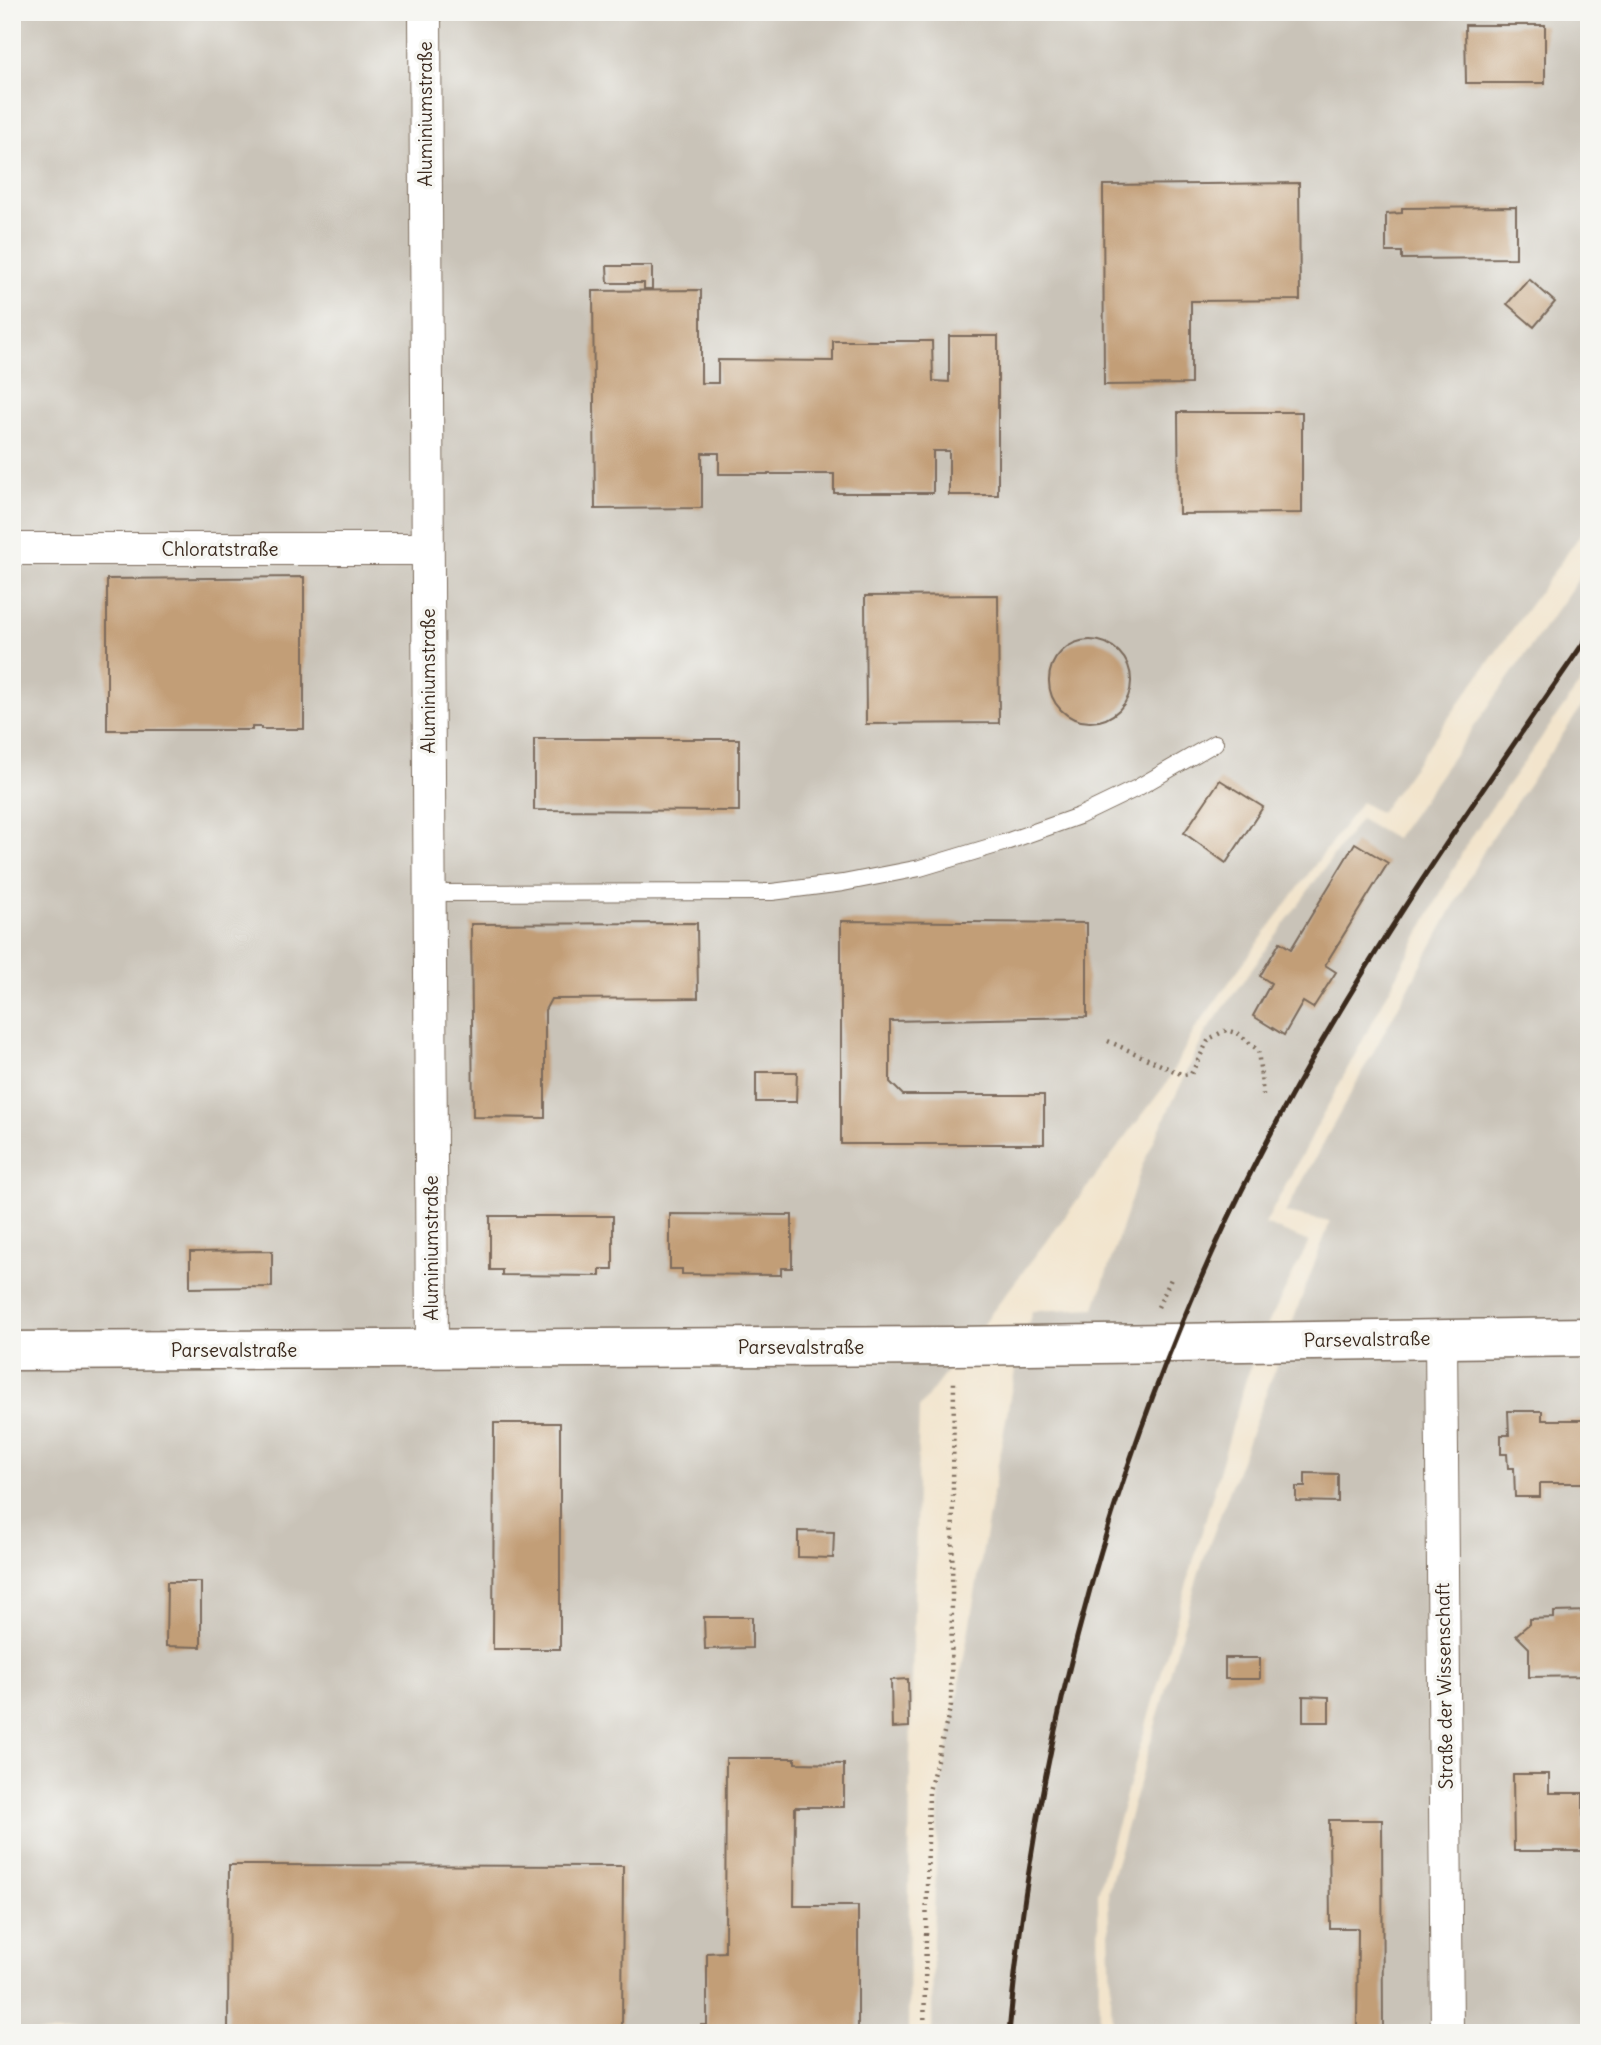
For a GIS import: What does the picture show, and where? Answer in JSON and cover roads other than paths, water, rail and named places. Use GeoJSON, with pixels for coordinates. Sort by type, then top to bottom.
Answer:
{"type":"FeatureCollection","features":[{"type":"Feature","properties":{"kind":"street","name":"Aluminiumstraße"},"geometry":{"type":"LineString","coordinates":[[425,12],[432,1349]]}},
{"type":"Feature","properties":{"kind":"street","name":"Chloratstraße"},"geometry":{"type":"LineString","coordinates":[[12,549],[428,549]]}},
{"type":"Feature","properties":{"kind":"street","name":"Parsevalstraße"},"geometry":{"type":"LineString","coordinates":[[12,1351],[954,1346],[1589,1337]]}},
{"type":"Feature","properties":{"kind":"street","name":"Straße der Wissenschaft"},"geometry":{"type":"LineString","coordinates":[[1441,1338],[1447,2033]]}},
{"type":"Feature","properties":{"kind":"lane"},"geometry":{"type":"LineString","coordinates":[[429,892],[772,892],[843,883],[920,868],[1079,816],[1137,788],[1215,743]]}},
{"type":"Feature","properties":{"kind":"railway"},"geometry":{"type":"LineString","coordinates":[[1009,2033],[1022,1920],[1040,1808],[1063,1696],[1091,1586],[1124,1477],[1163,1370],[1207,1265],[1292,1093],[1414,893],[1589,635]]}}]}
